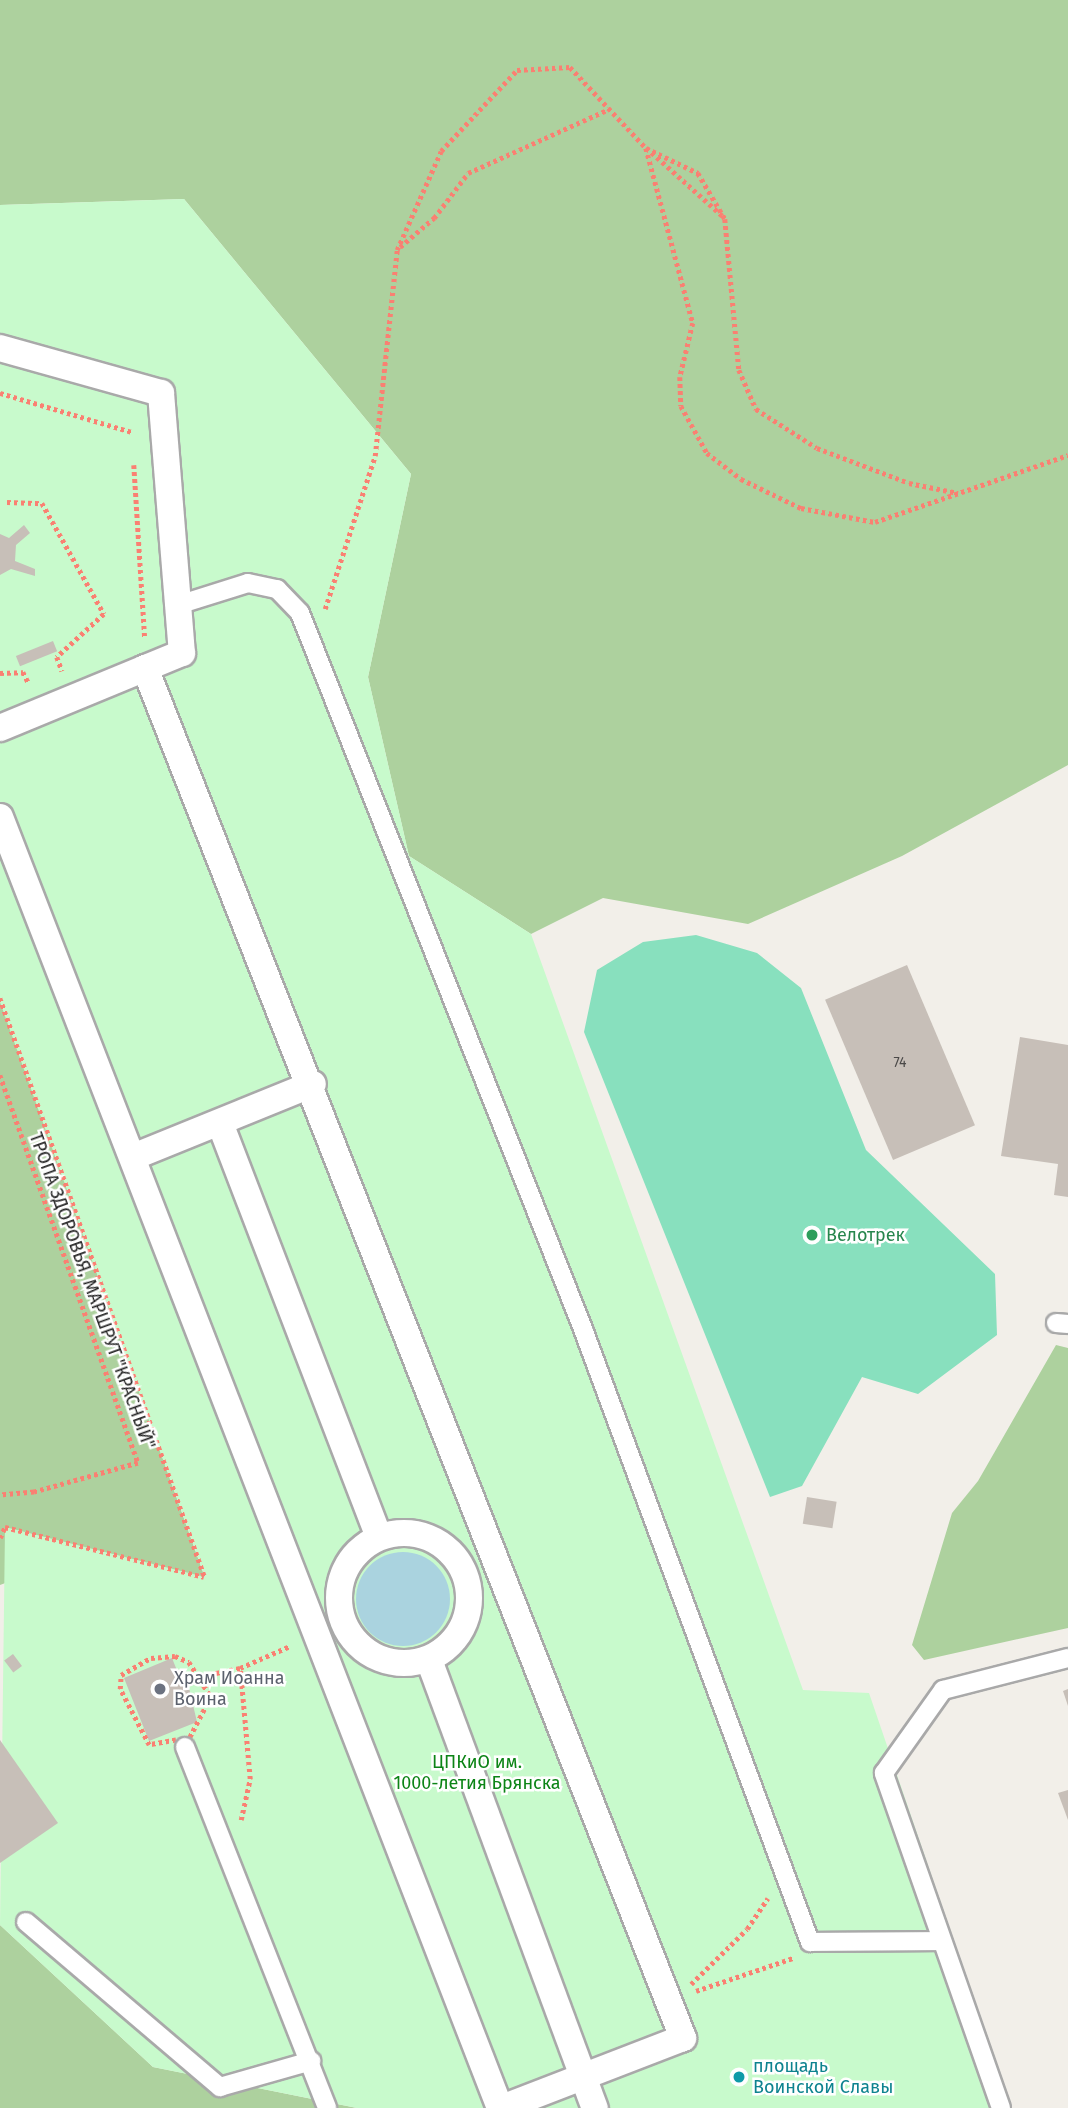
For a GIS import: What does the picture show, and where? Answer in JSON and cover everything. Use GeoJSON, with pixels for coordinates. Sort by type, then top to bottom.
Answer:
{"type":"FeatureCollection","features":[{"type":"Feature","properties":{"kind":"street"},"geometry":{"type":"LineString","coordinates":[[0,348],[162,393],[182,653],[145,668],[50,687],[0,728]]}},
{"type":"Feature","properties":{"kind":"street"},"geometry":{"type":"LineString","coordinates":[[0,817],[501,2108],[682,2038],[313,1084],[145,668]]}},
{"type":"Feature","properties":{"kind":"street"},"geometry":{"type":"LineString","coordinates":[[133,1157],[313,1084]]}},
{"type":"Feature","properties":{"kind":"street"},"geometry":{"type":"LineString","coordinates":[[220,1123],[379,1537]]}},
{"type":"Feature","properties":{"kind":"street"},"geometry":{"type":"LineString","coordinates":[[404,1532],[429,1537],[451,1552],[465,1573],[470,1599],[465,1624],[450,1646],[429,1660],[403,1665],[378,1660],[356,1645],[342,1623],[343,1573],[357,1551],[379,1537],[404,1532]]}},
{"type":"Feature","properties":{"kind":"street"},"geometry":{"type":"LineString","coordinates":[[465,1573],[498,1560]]}},
{"type":"Feature","properties":{"kind":"street"},"geometry":{"type":"LineString","coordinates":[[317,1634],[342,1623]]}},
{"type":"Feature","properties":{"kind":"street"},"geometry":{"type":"LineString","coordinates":[[429,1660],[595,2108]]}},
{"type":"Feature","properties":{"kind":"lane"},"geometry":{"type":"LineString","coordinates":[[178,605],[248,583],[277,589],[300,613],[583,1329],[810,1942],[940,1941]]}},
{"type":"Feature","properties":{"kind":"lane"},"geometry":{"type":"LineString","coordinates":[[1001,2108],[940,1941],[884,1773],[943,1690],[1068,1658]]}},
{"type":"Feature","properties":{"kind":"lane"},"geometry":{"type":"LineString","coordinates":[[185,1747],[311,2061],[327,2108]]}},
{"type":"Feature","properties":{"kind":"lane"},"geometry":{"type":"LineString","coordinates":[[26,1922],[220,2087],[311,2061]]}},
{"type":"Feature","properties":{"kind":"path"},"geometry":{"type":"LineString","coordinates":[[313,646],[375,456],[397,250],[441,151],[517,70],[570,67],[646,148],[725,219]]}},
{"type":"Feature","properties":{"kind":"path"},"geometry":{"type":"LineString","coordinates":[[397,250],[433,218],[468,173],[609,109]]}},
{"type":"Feature","properties":{"kind":"path"},"geometry":{"type":"LineString","coordinates":[[646,148],[698,173],[725,219],[739,370],[756,409],[817,448],[909,483],[958,493]]}},
{"type":"Feature","properties":{"kind":"path"},"geometry":{"type":"LineString","coordinates":[[646,148],[693,323],[680,377],[681,406],[708,453],[741,479],[801,508],[875,522],[1068,454]]}},
{"type":"Feature","properties":{"kind":"path"},"geometry":{"type":"LineString","coordinates":[[0,393],[132,429],[132,443]]}},
{"type":"Feature","properties":{"kind":"path"},"geometry":{"type":"LineString","coordinates":[[134,457],[146,637],[134,643]]}},
{"type":"Feature","properties":{"kind":"path"},"geometry":{"type":"LineString","coordinates":[[7,502],[42,503],[104,614],[57,657],[50,687]]}},
{"type":"Feature","properties":{"kind":"path"},"geometry":{"type":"LineString","coordinates":[[50,687],[75,669]]}},
{"type":"Feature","properties":{"kind":"path"},"geometry":{"type":"LineString","coordinates":[[0,673],[23,672],[50,687]]}},
{"type":"Feature","properties":{"kind":"path"},"geometry":{"type":"LineString","coordinates":[[0,998],[205,1578],[5,1527],[0,1538]]}},
{"type":"Feature","properties":{"kind":"path","name":"ТРОПА ЗДОРОВЬЯ, МАРШРУТ \"КРАСНЫЙ\""},"geometry":{"type":"LineString","coordinates":[[0,1075],[138,1462],[34,1492],[0,1495]]}},
{"type":"Feature","properties":{"kind":"path"},"geometry":{"type":"LineString","coordinates":[[202,1676],[240,1668],[317,1634]]}},
{"type":"Feature","properties":{"kind":"path"},"geometry":{"type":"LineString","coordinates":[[175,1656],[202,1676],[211,1698],[185,1747],[176,1740],[149,1745],[140,1739],[120,1689],[121,1675],[151,1658],[175,1656]]}},
{"type":"Feature","properties":{"kind":"path"},"geometry":{"type":"LineString","coordinates":[[231,1860],[250,1779],[240,1668]]}},
{"type":"Feature","properties":{"kind":"path"},"geometry":{"type":"LineString","coordinates":[[668,1999],[707,1974],[785,1874]]}},
{"type":"Feature","properties":{"kind":"path"},"geometry":{"type":"LineString","coordinates":[[668,1999],[785,1965],[810,1942]]}},
{"type":"Feature","properties":{"kind":"green space"},"geometry":{"type":"Polygon","coordinates":[[[0,0],[1068,0],[1068,765],[902,856],[748,924],[603,898],[531,934],[409,856],[368,677],[411,474],[184,199],[0,205],[0,0]]]}},
{"type":"Feature","properties":{"kind":"green space","name":"ЦПКиО им. 1000-летия Брянска"},"geometry":{"type":"Polygon","coordinates":[[[184,199],[411,474],[368,677],[409,856],[531,934],[803,1690],[869,1693],[1011,2108],[357,2108],[153,2067],[0,1925],[5,1527],[205,1577],[0,1002],[0,205],[184,199]]]}},
{"type":"Feature","properties":{"kind":"green space","name":"Велотрек"},"geometry":{"type":"Polygon","coordinates":[[[696,935],[757,953],[801,988],[866,1150],[995,1274],[997,1335],[918,1394],[862,1377],[802,1486],[770,1497],[584,1032],[597,970],[643,942],[696,935]]]}},
{"type":"Feature","properties":{"kind":"green space"},"geometry":{"type":"Polygon","coordinates":[[[0,998],[205,1578],[94,1550],[0,1585],[0,998]]]}},
{"type":"Feature","properties":{"kind":"green space"},"geometry":{"type":"Polygon","coordinates":[[[1056,1345],[1068,1348],[1068,1628],[924,1660],[912,1645],[952,1513],[978,1481],[1056,1345]]]}},
{"type":"Feature","properties":{"kind":"green space"},"geometry":{"type":"Polygon","coordinates":[[[0,1925],[153,2067],[357,2108],[0,2108],[0,1925]]]}},
{"type":"Feature","properties":{"kind":"water"},"geometry":{"type":"Polygon","coordinates":[[[403,1552],[421,1555],[436,1566],[447,1581],[450,1599],[447,1617],[436,1632],[421,1643],[403,1646],[385,1643],[370,1632],[359,1617],[356,1599],[359,1581],[370,1566],[385,1555],[403,1552]]]}},
{"type":"Feature","properties":{"kind":"building"},"geometry":{"type":"Polygon","coordinates":[[[24,525],[30,533],[16,545],[15,561],[35,569],[35,576],[11,569],[0,575],[0,534],[9,538],[24,525]]]}},
{"type":"Feature","properties":{"kind":"building"},"geometry":{"type":"Polygon","coordinates":[[[53,641],[57,651],[20,666],[16,656],[53,641]]]}},
{"type":"Feature","properties":{"kind":"building"},"geometry":{"type":"Polygon","coordinates":[[[907,965],[975,1125],[893,1160],[825,1000],[907,965]]]}},
{"type":"Feature","properties":{"kind":"building"},"geometry":{"type":"Polygon","coordinates":[[[1020,1037],[1068,1045],[1068,1197],[1054,1195],[1058,1164],[1001,1156],[1020,1037]]]}},
{"type":"Feature","properties":{"kind":"building"},"geometry":{"type":"Polygon","coordinates":[[[807,1497],[837,1502],[832,1528],[803,1524],[807,1497]]]}},
{"type":"Feature","properties":{"kind":"building"},"geometry":{"type":"Polygon","coordinates":[[[13,1654],[22,1666],[13,1673],[4,1661],[13,1654]]]}},
{"type":"Feature","properties":{"kind":"building","name":"Храм Иоанна Воина"},"geometry":{"type":"Polygon","coordinates":[[[172,1658],[180,1678],[186,1675],[197,1722],[149,1741],[124,1678],[172,1658]]]}},
{"type":"Feature","properties":{"kind":"building"},"geometry":{"type":"Polygon","coordinates":[[[1068,1689],[1068,1706],[1063,1691],[1068,1689]]]}},
{"type":"Feature","properties":{"kind":"building"},"geometry":{"type":"Polygon","coordinates":[[[0,1740],[58,1823],[0,1863],[0,1740]]]}},
{"type":"Feature","properties":{"kind":"building"},"geometry":{"type":"Polygon","coordinates":[[[1068,1790],[1068,1820],[1058,1793],[1068,1790]]]}},
{"type":"Feature","properties":{"kind":"place","name":"Велотрек"},"geometry":{"type":"Point","coordinates":[812,1235]}},
{"type":"Feature","properties":{"kind":"place","name":"Храм Иоанна Воина"},"geometry":{"type":"Point","coordinates":[160,1689]}},
{"type":"Feature","properties":{"kind":"place","name":"площадь Воинской Славы"},"geometry":{"type":"Point","coordinates":[739,2077]}}]}
